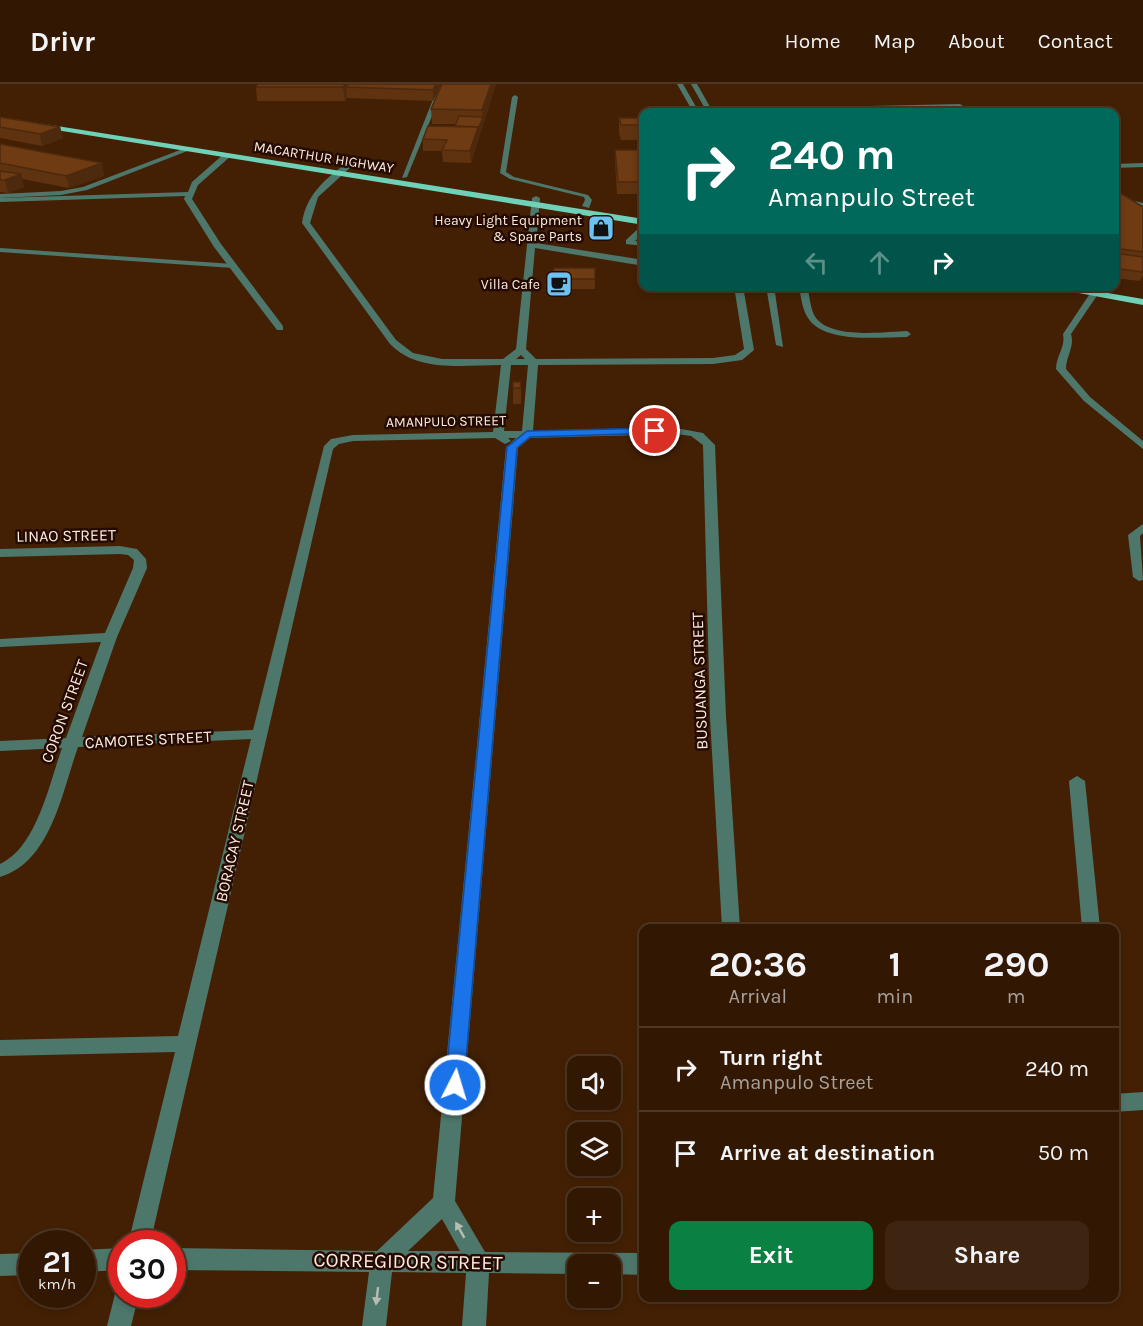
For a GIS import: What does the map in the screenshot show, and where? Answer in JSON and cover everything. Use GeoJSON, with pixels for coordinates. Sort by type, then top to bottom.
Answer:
{"type":"FeatureCollection","features":[{"type":"Feature","properties":{"kind":"highway","name":"MACARTHUR HIGHWAY"},"geometry":{"type":"LineString","coordinates":[[0,112],[343,170],[376,179],[535,202],[639,213]]}},
{"type":"Feature","properties":{"kind":"highway","name":"MACARTHUR HIGHWAY"},"geometry":{"type":"LineString","coordinates":[[0,119],[228,155],[386,174],[639,221]]}},
{"type":"Feature","properties":{"kind":"highway"},"geometry":{"type":"LineString","coordinates":[[376,179],[386,174]]}},
{"type":"Feature","properties":{"kind":"highway"},"geometry":{"type":"LineString","coordinates":[[1102,291],[1143,302]]}},
{"type":"Feature","properties":{"kind":"highway"},"geometry":{"type":"LineString","coordinates":[[1111,291],[1143,295]]}},
{"type":"Feature","properties":{"kind":"street"},"geometry":{"type":"LineString","coordinates":[[680,84],[694,108]]}},
{"type":"Feature","properties":{"kind":"street"},"geometry":{"type":"LineString","coordinates":[[694,84],[708,108]]}},
{"type":"Feature","properties":{"kind":"street"},"geometry":{"type":"LineString","coordinates":[[780,108],[960,106],[963,108]]}},
{"type":"Feature","properties":{"kind":"street"},"geometry":{"type":"LineString","coordinates":[[228,155],[195,184],[188,194],[188,199],[232,266],[280,328]]}},
{"type":"Feature","properties":{"kind":"street"},"geometry":{"type":"LineString","coordinates":[[343,170],[317,192],[307,212],[306,223],[405,355],[428,360],[506,362],[713,361],[738,358],[749,350],[739,291]]}},
{"type":"Feature","properties":{"kind":"street"},"geometry":{"type":"LineString","coordinates":[[0,198],[188,194]]}},
{"type":"Feature","properties":{"kind":"street"},"geometry":{"type":"LineString","coordinates":[[512,447],[498,435],[506,362],[520,350],[535,202]]}},
{"type":"Feature","properties":{"kind":"street"},"geometry":{"type":"LineString","coordinates":[[530,244],[639,262]]}},
{"type":"Feature","properties":{"kind":"street"},"geometry":{"type":"LineString","coordinates":[[520,350],[533,361]]}},
{"type":"Feature","properties":{"kind":"street"},"geometry":{"type":"LineString","coordinates":[[474,1326],[478,1262],[444,1202],[512,447],[527,434],[533,361]]}},
{"type":"Feature","properties":{"kind":"street","name":"AMANPULO STREET"},"geometry":{"type":"LineString","coordinates":[[335,441],[353,438],[676,431],[701,436]]}},
{"type":"Feature","properties":{"kind":"street","name":"BUSUANGA STREET"},"geometry":{"type":"LineString","coordinates":[[701,436],[709,445],[718,717],[731,924]]}},
{"type":"Feature","properties":{"kind":"street","name":"BORACAY STREET"},"geometry":{"type":"LineString","coordinates":[[142,1230],[328,448],[335,441]]}},
{"type":"Feature","properties":{"kind":"street","name":"LINAO STREET"},"geometry":{"type":"LineString","coordinates":[[0,553],[104,549],[132,552]]}},
{"type":"Feature","properties":{"kind":"street","name":"CORON STREET"},"geometry":{"type":"LineString","coordinates":[[0,871],[17,863],[37,840],[110,637],[140,568],[140,559],[132,552]]}},
{"type":"Feature","properties":{"kind":"street"},"geometry":{"type":"LineString","coordinates":[[0,643],[110,637]]}},
{"type":"Feature","properties":{"kind":"street","name":"CAMOTES STREET"},"geometry":{"type":"LineString","coordinates":[[0,746],[260,734]]}},
{"type":"Feature","properties":{"kind":"street"},"geometry":{"type":"LineString","coordinates":[[1077,781],[1091,924]]}},
{"type":"Feature","properties":{"kind":"street"},"geometry":{"type":"LineString","coordinates":[[0,1048],[186,1044]]}},
{"type":"Feature","properties":{"kind":"street"},"geometry":{"type":"LineString","coordinates":[[1119,1103],[1143,1101]]}},
{"type":"Feature","properties":{"kind":"street"},"geometry":{"type":"LineString","coordinates":[[374,1326],[382,1261],[444,1202]]}},
{"type":"Feature","properties":{"kind":"street","name":"CORREGIDOR STREET"},"geometry":{"type":"LineString","coordinates":[[186,1259],[639,1264]]}},
{"type":"Feature","properties":{"kind":"street"},"geometry":{"type":"LineString","coordinates":[[0,1265],[18,1264]]}},
{"type":"Feature","properties":{"kind":"street"},"geometry":{"type":"LineString","coordinates":[[119,1326],[124,1308]]}},
{"type":"Feature","properties":{"kind":"lane"},"geometry":{"type":"LineString","coordinates":[[404,177],[442,84]]}},
{"type":"Feature","properties":{"kind":"lane"},"geometry":{"type":"LineString","coordinates":[[515,97],[502,170],[512,178],[586,196],[589,200],[586,206]]}},
{"type":"Feature","properties":{"kind":"lane"},"geometry":{"type":"LineString","coordinates":[[0,198],[74,191],[188,149]]}},
{"type":"Feature","properties":{"kind":"lane"},"geometry":{"type":"LineString","coordinates":[[1119,166],[1143,165]]}},
{"type":"Feature","properties":{"kind":"lane"},"geometry":{"type":"LineString","coordinates":[[106,173],[117,175]]}},
{"type":"Feature","properties":{"kind":"lane"},"geometry":{"type":"LineString","coordinates":[[1119,199],[1143,205]]}},
{"type":"Feature","properties":{"kind":"lane"},"geometry":{"type":"LineString","coordinates":[[639,233],[629,242],[639,243]]}},
{"type":"Feature","properties":{"kind":"lane"},"geometry":{"type":"LineString","coordinates":[[0,250],[232,266]]}},
{"type":"Feature","properties":{"kind":"lane"},"geometry":{"type":"LineString","coordinates":[[771,291],[780,345]]}},
{"type":"Feature","properties":{"kind":"lane"},"geometry":{"type":"LineString","coordinates":[[804,291],[811,316],[825,328],[857,334],[907,334]]}},
{"type":"Feature","properties":{"kind":"lane"},"geometry":{"type":"LineString","coordinates":[[1094,291],[1067,334],[1069,342],[1061,359],[1061,369],[1087,399],[1143,446]]}},
{"type":"Feature","properties":{"kind":"lane"},"geometry":{"type":"LineString","coordinates":[[1139,577],[1134,535],[1143,527]]}},
{"type":"Feature","properties":{"kind":"building"},"geometry":{"type":"Polygon","coordinates":[[[258,84],[346,84],[343,87],[256,87],[258,84]]]}},
{"type":"Feature","properties":{"kind":"building"},"geometry":{"type":"Polygon","coordinates":[[[349,84],[436,84],[433,90],[346,87],[349,84]]]}},
{"type":"Feature","properties":{"kind":"building"},"geometry":{"type":"Polygon","coordinates":[[[442,84],[491,84],[482,110],[431,109],[442,84]]]}},
{"type":"Feature","properties":{"kind":"building"},"geometry":{"type":"Polygon","coordinates":[[[459,116],[483,117],[478,130],[478,127],[455,126],[459,116]]]}},
{"type":"Feature","properties":{"kind":"building"},"geometry":{"type":"Polygon","coordinates":[[[0,117],[60,127],[40,134],[0,127],[0,117]]]}},
{"type":"Feature","properties":{"kind":"building"},"geometry":{"type":"Polygon","coordinates":[[[619,118],[639,118],[639,125],[621,125],[619,118]]]}},
{"type":"Feature","properties":{"kind":"building"},"geometry":{"type":"Polygon","coordinates":[[[428,126],[478,127],[470,151],[442,150],[447,140],[423,139],[428,126]]]}},
{"type":"Feature","properties":{"kind":"building"},"geometry":{"type":"Polygon","coordinates":[[[0,144],[102,163],[66,176],[0,163],[0,144]]]}},
{"type":"Feature","properties":{"kind":"building"},"geometry":{"type":"Polygon","coordinates":[[[615,150],[639,150],[639,182],[618,182],[615,150]]]}},
{"type":"Feature","properties":{"kind":"building"},"geometry":{"type":"Polygon","coordinates":[[[0,171],[21,174],[0,180],[0,171]]]}},
{"type":"Feature","properties":{"kind":"building"},"geometry":{"type":"Polygon","coordinates":[[[1119,192],[1143,207],[1143,252],[1119,249],[1119,192]]]}},
{"type":"Feature","properties":{"kind":"building"},"geometry":{"type":"Polygon","coordinates":[[[1119,254],[1143,257],[1142,272],[1119,269],[1119,254]]]}},
{"type":"Feature","properties":{"kind":"building"},"geometry":{"type":"Polygon","coordinates":[[[554,268],[595,268],[595,279],[553,279],[554,268]]]}},
{"type":"Feature","properties":{"kind":"building"},"geometry":{"type":"Polygon","coordinates":[[[513,382],[521,382],[520,388],[513,388],[513,382]]]}},
{"type":"Feature","properties":{"kind":"place","name":"Heavy Light Equipment & Spare Parts"},"geometry":{"type":"Point","coordinates":[601,228]}},
{"type":"Feature","properties":{"kind":"place","name":"Villa Cafe"},"geometry":{"type":"Point","coordinates":[559,284]}},
{"type":"Feature","properties":{"kind":"route"},"geometry":{"type":"LineString","coordinates":[[455,1085],[512,447],[527,434],[655,431]]}}]}
